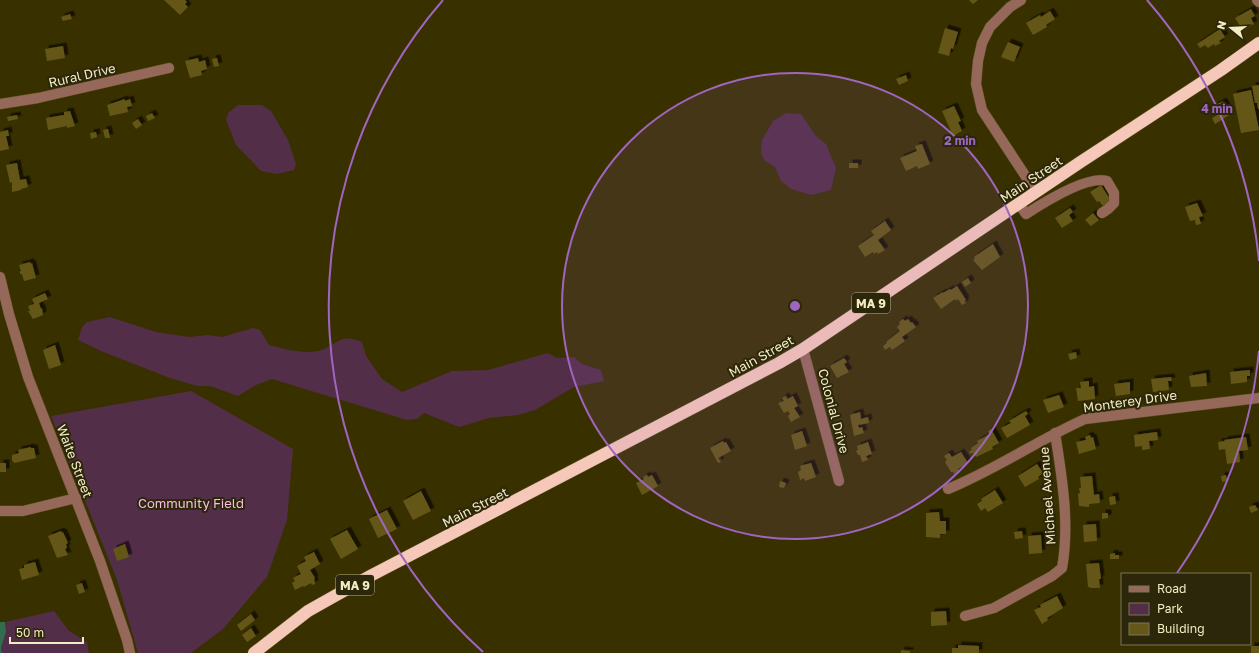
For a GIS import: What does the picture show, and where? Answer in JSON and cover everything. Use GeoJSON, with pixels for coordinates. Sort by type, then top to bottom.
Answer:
{"type":"FeatureCollection","features":[{"type":"Feature","properties":{"kind":"highway","name":"Main Street"},"geometry":{"type":"LineString","coordinates":[[254,653],[308,611],[804,349],[1036,192],[1227,66],[1259,43]]}},
{"type":"Feature","properties":{"kind":"street"},"geometry":{"type":"LineString","coordinates":[[1021,0],[1010,7],[990,27],[982,43],[978,61],[976,84],[982,110],[1036,192]]}},
{"type":"Feature","properties":{"kind":"street","name":"Rural Drive"},"geometry":{"type":"LineString","coordinates":[[0,104],[38,98],[169,68]]}},
{"type":"Feature","properties":{"kind":"street"},"geometry":{"type":"LineString","coordinates":[[1019,204],[1026,214],[1067,191],[1091,181],[1102,179],[1107,181],[1114,193],[1114,203],[1108,210],[1102,213]]}},
{"type":"Feature","properties":{"kind":"street","name":"Waite Street"},"geometry":{"type":"LineString","coordinates":[[0,277],[9,314],[28,377],[100,561],[130,653]]}},
{"type":"Feature","properties":{"kind":"street","name":"Colonial Drive"},"geometry":{"type":"LineString","coordinates":[[804,349],[839,481]]}},
{"type":"Feature","properties":{"kind":"street","name":"Monterey Drive"},"geometry":{"type":"LineString","coordinates":[[948,489],[971,480],[1055,433],[1085,419],[1259,398]]}},
{"type":"Feature","properties":{"kind":"street","name":"Michael Avenue"},"geometry":{"type":"LineString","coordinates":[[965,616],[994,608],[1052,576],[1062,568],[1065,520],[1061,474],[1055,433]]}},
{"type":"Feature","properties":{"kind":"street"},"geometry":{"type":"LineString","coordinates":[[0,511],[23,510],[76,498]]}},
{"type":"Feature","properties":{"kind":"green space"},"geometry":{"type":"Polygon","coordinates":[[[238,105],[262,105],[271,111],[288,140],[296,164],[294,170],[277,174],[261,171],[236,145],[226,120],[228,113],[238,105]]]}},
{"type":"Feature","properties":{"kind":"green space"},"geometry":{"type":"Polygon","coordinates":[[[786,113],[801,114],[816,136],[826,144],[836,168],[831,190],[811,195],[791,189],[781,181],[775,167],[765,161],[761,154],[762,140],[773,121],[786,113]]]}},
{"type":"Feature","properties":{"kind":"green space"},"geometry":{"type":"Polygon","coordinates":[[[110,317],[156,332],[189,337],[208,335],[222,337],[253,328],[260,330],[269,345],[300,351],[318,351],[325,349],[343,339],[354,339],[362,342],[366,356],[382,379],[402,392],[452,371],[488,370],[548,353],[557,358],[574,357],[582,364],[601,370],[604,381],[574,387],[535,410],[518,415],[489,418],[459,427],[424,413],[417,419],[407,420],[272,379],[256,385],[238,396],[210,386],[197,386],[170,378],[101,351],[78,340],[82,327],[87,322],[110,317]]]}},
{"type":"Feature","properties":{"kind":"green space","name":"Community Field"},"geometry":{"type":"Polygon","coordinates":[[[191,391],[293,449],[287,520],[267,577],[223,629],[191,653],[138,653],[117,580],[51,416],[191,391]]]}},
{"type":"Feature","properties":{"kind":"green space"},"geometry":{"type":"Polygon","coordinates":[[[54,611],[69,631],[87,642],[89,653],[2,653],[1,648],[6,632],[5,622],[54,611]]]}},
{"type":"Feature","properties":{"kind":"shaded area"},"geometry":{"type":"Polygon","coordinates":[[[0,622],[5,622],[6,632],[1,648],[2,653],[0,653],[0,622]]]}},
{"type":"Feature","properties":{"kind":"building"},"geometry":{"type":"Polygon","coordinates":[[[164,0],[185,0],[187,2],[185,4],[188,7],[180,15],[164,0]]]}},
{"type":"Feature","properties":{"kind":"building"},"geometry":{"type":"Polygon","coordinates":[[[969,0],[978,0],[973,4],[969,0]]]}},
{"type":"Feature","properties":{"kind":"building"},"geometry":{"type":"Polygon","coordinates":[[[1251,9],[1255,16],[1251,18],[1254,24],[1243,31],[1235,18],[1251,9]]]}},
{"type":"Feature","properties":{"kind":"building"},"geometry":{"type":"Polygon","coordinates":[[[1050,11],[1055,19],[1046,25],[1047,27],[1033,35],[1026,23],[1040,15],[1041,17],[1050,11]]]}},
{"type":"Feature","properties":{"kind":"building"},"geometry":{"type":"Polygon","coordinates":[[[70,14],[72,19],[63,21],[61,17],[70,14]]]}},
{"type":"Feature","properties":{"kind":"building"},"geometry":{"type":"Polygon","coordinates":[[[945,28],[958,32],[953,49],[951,48],[949,56],[938,53],[945,28]]]}},
{"type":"Feature","properties":{"kind":"building"},"geometry":{"type":"Polygon","coordinates":[[[1220,29],[1225,37],[1219,41],[1221,43],[1215,46],[1214,44],[1208,48],[1205,45],[1200,48],[1197,44],[1220,29]]]}},
{"type":"Feature","properties":{"kind":"building"},"geometry":{"type":"Polygon","coordinates":[[[1008,42],[1020,47],[1014,62],[1001,57],[1008,42]]]}},
{"type":"Feature","properties":{"kind":"building"},"geometry":{"type":"Polygon","coordinates":[[[63,46],[65,58],[47,61],[45,49],[63,46]]]}},
{"type":"Feature","properties":{"kind":"building"},"geometry":{"type":"Polygon","coordinates":[[[198,58],[199,62],[205,60],[207,69],[201,71],[202,75],[190,78],[185,61],[198,58]]]}},
{"type":"Feature","properties":{"kind":"building"},"geometry":{"type":"Polygon","coordinates":[[[217,58],[219,66],[214,67],[212,59],[217,58]]]}},
{"type":"Feature","properties":{"kind":"building"},"geometry":{"type":"Polygon","coordinates":[[[906,75],[908,81],[899,85],[896,79],[906,75]]]}},
{"type":"Feature","properties":{"kind":"building"},"geometry":{"type":"Polygon","coordinates":[[[1259,85],[1258,109],[1257,103],[1255,103],[1252,86],[1259,85]]]}},
{"type":"Feature","properties":{"kind":"building"},"geometry":{"type":"Polygon","coordinates":[[[1251,90],[1259,130],[1241,133],[1233,94],[1251,90]]]}},
{"type":"Feature","properties":{"kind":"building"},"geometry":{"type":"Polygon","coordinates":[[[125,99],[125,101],[130,99],[132,106],[127,107],[128,112],[110,116],[107,105],[125,99]]]}},
{"type":"Feature","properties":{"kind":"building"},"geometry":{"type":"Polygon","coordinates":[[[1223,101],[1231,114],[1215,124],[1212,118],[1219,114],[1214,106],[1223,101]]]}},
{"type":"Feature","properties":{"kind":"building"},"geometry":{"type":"Polygon","coordinates":[[[954,106],[961,121],[958,122],[962,131],[953,136],[942,111],[954,106]]]}},
{"type":"Feature","properties":{"kind":"building"},"geometry":{"type":"Polygon","coordinates":[[[70,111],[75,126],[48,130],[46,118],[64,115],[64,112],[70,111]]]}},
{"type":"Feature","properties":{"kind":"building"},"geometry":{"type":"Polygon","coordinates":[[[152,113],[155,118],[148,121],[146,116],[152,113]]]}},
{"type":"Feature","properties":{"kind":"building"},"geometry":{"type":"Polygon","coordinates":[[[17,115],[18,119],[8,121],[7,117],[17,115]]]}},
{"type":"Feature","properties":{"kind":"building"},"geometry":{"type":"Polygon","coordinates":[[[138,119],[142,125],[136,129],[132,123],[138,119]]]}},
{"type":"Feature","properties":{"kind":"building"},"geometry":{"type":"Polygon","coordinates":[[[108,129],[110,138],[105,138],[103,130],[108,129]]]}},
{"type":"Feature","properties":{"kind":"building"},"geometry":{"type":"Polygon","coordinates":[[[8,130],[9,136],[6,136],[9,149],[0,151],[0,132],[8,130]]]}},
{"type":"Feature","properties":{"kind":"building"},"geometry":{"type":"Polygon","coordinates":[[[96,132],[97,137],[91,139],[90,133],[96,132]]]}},
{"type":"Feature","properties":{"kind":"building"},"geometry":{"type":"Polygon","coordinates":[[[922,144],[930,164],[918,169],[917,166],[906,171],[900,158],[917,151],[915,146],[922,144]]]}},
{"type":"Feature","properties":{"kind":"building"},"geometry":{"type":"Polygon","coordinates":[[[17,163],[20,180],[26,179],[28,187],[12,192],[12,182],[10,183],[6,165],[17,163]]]}},
{"type":"Feature","properties":{"kind":"building"},"geometry":{"type":"Polygon","coordinates":[[[849,163],[858,163],[858,168],[849,168],[849,163]]]}},
{"type":"Feature","properties":{"kind":"building"},"geometry":{"type":"Polygon","coordinates":[[[1101,185],[1111,201],[1103,206],[1099,201],[1097,202],[1090,192],[1101,185]]]}},
{"type":"Feature","properties":{"kind":"building"},"geometry":{"type":"Polygon","coordinates":[[[1197,203],[1203,216],[1199,217],[1201,224],[1196,225],[1195,220],[1190,221],[1185,207],[1197,203]]]}},
{"type":"Feature","properties":{"kind":"building"},"geometry":{"type":"Polygon","coordinates":[[[1070,208],[1073,212],[1069,215],[1073,221],[1062,228],[1055,218],[1070,208]]]}},
{"type":"Feature","properties":{"kind":"building"},"geometry":{"type":"Polygon","coordinates":[[[1093,213],[1099,220],[1091,226],[1085,220],[1093,213]]]}},
{"type":"Feature","properties":{"kind":"building"},"geometry":{"type":"Polygon","coordinates":[[[885,221],[891,230],[878,240],[885,250],[878,254],[877,252],[874,254],[873,252],[865,257],[858,246],[874,235],[871,231],[885,221]]]}},
{"type":"Feature","properties":{"kind":"building"},"geometry":{"type":"Polygon","coordinates":[[[993,244],[1000,257],[982,270],[973,260],[975,259],[974,257],[993,244]]]}},
{"type":"Feature","properties":{"kind":"building"},"geometry":{"type":"Polygon","coordinates":[[[30,262],[31,264],[32,263],[36,278],[24,281],[22,274],[20,274],[21,271],[19,265],[30,262]]]}},
{"type":"Feature","properties":{"kind":"building"},"geometry":{"type":"Polygon","coordinates":[[[968,278],[971,283],[965,287],[962,282],[968,278]]]}},
{"type":"Feature","properties":{"kind":"building"},"geometry":{"type":"Polygon","coordinates":[[[957,286],[966,300],[964,301],[966,303],[962,305],[958,299],[956,301],[955,299],[941,309],[933,298],[957,286]]]}},
{"type":"Feature","properties":{"kind":"building"},"geometry":{"type":"Polygon","coordinates":[[[45,293],[48,299],[39,303],[41,309],[42,308],[43,315],[33,319],[28,311],[30,311],[28,306],[34,304],[32,299],[45,293]]]}},
{"type":"Feature","properties":{"kind":"building"},"geometry":{"type":"Polygon","coordinates":[[[903,319],[905,321],[908,319],[916,327],[902,337],[905,341],[892,350],[890,347],[885,350],[883,346],[900,331],[897,327],[900,324],[899,322],[903,319]]]}},
{"type":"Feature","properties":{"kind":"building"},"geometry":{"type":"Polygon","coordinates":[[[55,345],[61,365],[49,369],[43,350],[55,345]]]}},
{"type":"Feature","properties":{"kind":"building"},"geometry":{"type":"Polygon","coordinates":[[[1076,352],[1077,358],[1070,360],[1068,354],[1076,352]]]}},
{"type":"Feature","properties":{"kind":"building"},"geometry":{"type":"Polygon","coordinates":[[[844,358],[847,362],[844,364],[849,372],[837,378],[830,366],[844,358]]]}},
{"type":"Feature","properties":{"kind":"building"},"geometry":{"type":"Polygon","coordinates":[[[1250,370],[1250,376],[1247,376],[1247,382],[1231,384],[1230,372],[1250,370]]]}},
{"type":"Feature","properties":{"kind":"building"},"geometry":{"type":"Polygon","coordinates":[[[1206,373],[1207,386],[1191,387],[1189,376],[1206,373]]]}},
{"type":"Feature","properties":{"kind":"building"},"geometry":{"type":"Polygon","coordinates":[[[1171,377],[1172,381],[1168,381],[1169,390],[1153,392],[1151,379],[1171,377]]]}},
{"type":"Feature","properties":{"kind":"building"},"geometry":{"type":"Polygon","coordinates":[[[1089,381],[1089,387],[1094,386],[1095,399],[1078,401],[1076,388],[1081,388],[1080,382],[1089,381]]]}},
{"type":"Feature","properties":{"kind":"building"},"geometry":{"type":"Polygon","coordinates":[[[1130,382],[1130,394],[1116,396],[1114,384],[1130,382]]]}},
{"type":"Feature","properties":{"kind":"building"},"geometry":{"type":"Polygon","coordinates":[[[1059,395],[1064,407],[1048,413],[1043,400],[1059,395]]]}},
{"type":"Feature","properties":{"kind":"building"},"geometry":{"type":"Polygon","coordinates":[[[786,396],[787,399],[793,396],[798,406],[794,408],[800,417],[791,422],[788,416],[790,414],[788,411],[784,413],[778,403],[784,401],[782,398],[786,396]]]}},
{"type":"Feature","properties":{"kind":"building"},"geometry":{"type":"Polygon","coordinates":[[[1026,411],[1028,414],[1025,416],[1030,425],[1007,438],[1001,428],[1011,423],[1009,421],[1026,411]]]}},
{"type":"Feature","properties":{"kind":"building"},"geometry":{"type":"Polygon","coordinates":[[[860,412],[861,419],[868,417],[869,423],[858,425],[859,428],[862,427],[864,433],[854,436],[850,415],[860,412]]]}},
{"type":"Feature","properties":{"kind":"building"},"geometry":{"type":"Polygon","coordinates":[[[991,429],[999,443],[992,447],[993,449],[976,457],[973,453],[970,454],[969,451],[972,450],[971,448],[978,443],[977,441],[990,434],[988,431],[991,429]]]}},
{"type":"Feature","properties":{"kind":"building"},"geometry":{"type":"Polygon","coordinates":[[[802,431],[807,446],[795,450],[791,435],[802,431]]]}},
{"type":"Feature","properties":{"kind":"building"},"geometry":{"type":"Polygon","coordinates":[[[1157,432],[1158,440],[1149,441],[1150,449],[1142,450],[1142,446],[1135,447],[1134,435],[1157,432]]]}},
{"type":"Feature","properties":{"kind":"building"},"geometry":{"type":"Polygon","coordinates":[[[1090,435],[1091,438],[1093,437],[1096,449],[1079,454],[1076,442],[1086,440],[1085,437],[1090,435]]]}},
{"type":"Feature","properties":{"kind":"building"},"geometry":{"type":"Polygon","coordinates":[[[1246,437],[1248,450],[1239,451],[1240,462],[1227,464],[1225,449],[1219,450],[1218,442],[1246,437]]]}},
{"type":"Feature","properties":{"kind":"building"},"geometry":{"type":"Polygon","coordinates":[[[723,441],[724,443],[726,442],[731,451],[718,458],[721,462],[718,463],[710,448],[723,441]]]}},
{"type":"Feature","properties":{"kind":"building"},"geometry":{"type":"Polygon","coordinates":[[[868,442],[872,454],[866,456],[868,460],[862,462],[860,455],[858,455],[856,451],[858,450],[857,446],[868,442]]]}},
{"type":"Feature","properties":{"kind":"building"},"geometry":{"type":"Polygon","coordinates":[[[31,447],[34,448],[36,458],[14,463],[12,461],[12,455],[19,453],[18,450],[31,447]]]}},
{"type":"Feature","properties":{"kind":"building"},"geometry":{"type":"Polygon","coordinates":[[[961,452],[968,463],[958,469],[959,471],[954,474],[945,462],[947,460],[944,456],[949,453],[952,457],[961,452]]]}},
{"type":"Feature","properties":{"kind":"building"},"geometry":{"type":"Polygon","coordinates":[[[0,463],[6,463],[6,472],[0,472],[0,463]]]}},
{"type":"Feature","properties":{"kind":"building"},"geometry":{"type":"Polygon","coordinates":[[[811,463],[816,477],[805,481],[804,478],[800,480],[798,472],[801,470],[800,466],[811,463]]]}},
{"type":"Feature","properties":{"kind":"building"},"geometry":{"type":"Polygon","coordinates":[[[1037,464],[1043,473],[1038,477],[1039,479],[1025,487],[1018,476],[1037,464]]]}},
{"type":"Feature","properties":{"kind":"building"},"geometry":{"type":"Polygon","coordinates":[[[647,475],[648,477],[652,475],[658,486],[642,495],[636,483],[644,479],[643,477],[647,475]]]}},
{"type":"Feature","properties":{"kind":"building"},"geometry":{"type":"Polygon","coordinates":[[[1226,475],[1227,481],[1222,482],[1221,476],[1226,475]]]}},
{"type":"Feature","properties":{"kind":"building"},"geometry":{"type":"Polygon","coordinates":[[[1092,476],[1094,495],[1099,494],[1100,503],[1089,504],[1089,507],[1079,506],[1078,494],[1080,493],[1079,488],[1081,488],[1080,477],[1092,476]]]}},
{"type":"Feature","properties":{"kind":"building"},"geometry":{"type":"Polygon","coordinates":[[[780,481],[786,483],[784,488],[779,487],[780,481]]]}},
{"type":"Feature","properties":{"kind":"building"},"geometry":{"type":"Polygon","coordinates":[[[995,490],[1003,503],[988,512],[985,508],[981,511],[977,504],[982,501],[981,499],[995,490]]]}},
{"type":"Feature","properties":{"kind":"building"},"geometry":{"type":"Polygon","coordinates":[[[421,491],[431,511],[413,520],[403,501],[421,491]]]}},
{"type":"Feature","properties":{"kind":"building"},"geometry":{"type":"Polygon","coordinates":[[[1115,496],[1116,504],[1110,505],[1109,497],[1115,496]]]}},
{"type":"Feature","properties":{"kind":"building"},"geometry":{"type":"Polygon","coordinates":[[[1255,505],[1258,510],[1251,513],[1249,507],[1255,505]]]}},
{"type":"Feature","properties":{"kind":"building"},"geometry":{"type":"Polygon","coordinates":[[[387,510],[397,529],[378,538],[369,519],[387,510]]]}},
{"type":"Feature","properties":{"kind":"building"},"geometry":{"type":"Polygon","coordinates":[[[939,512],[940,521],[946,521],[946,534],[940,534],[940,538],[926,537],[926,513],[939,512]]]}},
{"type":"Feature","properties":{"kind":"building"},"geometry":{"type":"Polygon","coordinates":[[[1102,513],[1108,513],[1108,518],[1102,519],[1102,513]]]}},
{"type":"Feature","properties":{"kind":"building"},"geometry":{"type":"Polygon","coordinates":[[[1096,524],[1097,541],[1084,542],[1083,525],[1096,524]]]}},
{"type":"Feature","properties":{"kind":"building"},"geometry":{"type":"Polygon","coordinates":[[[347,530],[358,549],[341,559],[330,539],[347,530]]]}},
{"type":"Feature","properties":{"kind":"building"},"geometry":{"type":"Polygon","coordinates":[[[61,531],[62,533],[63,532],[68,543],[66,544],[67,548],[65,549],[68,555],[57,558],[48,536],[61,531]]]}},
{"type":"Feature","properties":{"kind":"building"},"geometry":{"type":"Polygon","coordinates":[[[1022,531],[1023,538],[1015,539],[1014,532],[1022,531]]]}},
{"type":"Feature","properties":{"kind":"building"},"geometry":{"type":"Polygon","coordinates":[[[1041,535],[1042,553],[1029,554],[1028,536],[1041,535]]]}},
{"type":"Feature","properties":{"kind":"building"},"geometry":{"type":"Polygon","coordinates":[[[125,544],[129,557],[117,561],[113,549],[125,544]]]}},
{"type":"Feature","properties":{"kind":"building"},"geometry":{"type":"Polygon","coordinates":[[[314,552],[320,564],[310,570],[315,578],[315,584],[312,585],[311,583],[295,590],[292,583],[295,581],[293,578],[301,574],[297,566],[306,561],[304,557],[314,552]]]}},
{"type":"Feature","properties":{"kind":"building"},"geometry":{"type":"Polygon","coordinates":[[[1115,553],[1115,555],[1119,555],[1119,559],[1110,559],[1110,554],[1115,553]]]}},
{"type":"Feature","properties":{"kind":"building"},"geometry":{"type":"Polygon","coordinates":[[[35,562],[39,575],[22,580],[19,569],[24,568],[24,565],[35,562]]]}},
{"type":"Feature","properties":{"kind":"building"},"geometry":{"type":"Polygon","coordinates":[[[1099,563],[1101,579],[1099,579],[1100,588],[1090,588],[1088,587],[1086,564],[1099,563]]]}},
{"type":"Feature","properties":{"kind":"building"},"geometry":{"type":"Polygon","coordinates":[[[82,583],[85,592],[79,594],[76,585],[82,583]]]}},
{"type":"Feature","properties":{"kind":"building"},"geometry":{"type":"Polygon","coordinates":[[[1057,596],[1063,608],[1047,618],[1048,620],[1042,624],[1034,610],[1057,596]]]}},
{"type":"Feature","properties":{"kind":"building"},"geometry":{"type":"Polygon","coordinates":[[[946,611],[947,625],[931,626],[931,612],[946,611]]]}},
{"type":"Feature","properties":{"kind":"building"},"geometry":{"type":"Polygon","coordinates":[[[251,614],[255,620],[241,631],[237,625],[251,614]]]}},
{"type":"Feature","properties":{"kind":"building"},"geometry":{"type":"Polygon","coordinates":[[[251,628],[256,636],[247,642],[242,635],[251,628]]]}},
{"type":"Feature","properties":{"kind":"building"},"geometry":{"type":"Polygon","coordinates":[[[958,645],[979,646],[979,653],[952,653],[952,648],[958,648],[958,645]]]}},
{"type":"Feature","properties":{"kind":"building"},"geometry":{"type":"Polygon","coordinates":[[[1251,646],[1259,646],[1259,653],[1251,653],[1251,646]]]}},
{"type":"Feature","properties":{"kind":"building"},"geometry":{"type":"Polygon","coordinates":[[[901,650],[910,651],[910,653],[901,653],[901,650]]]}}]}
